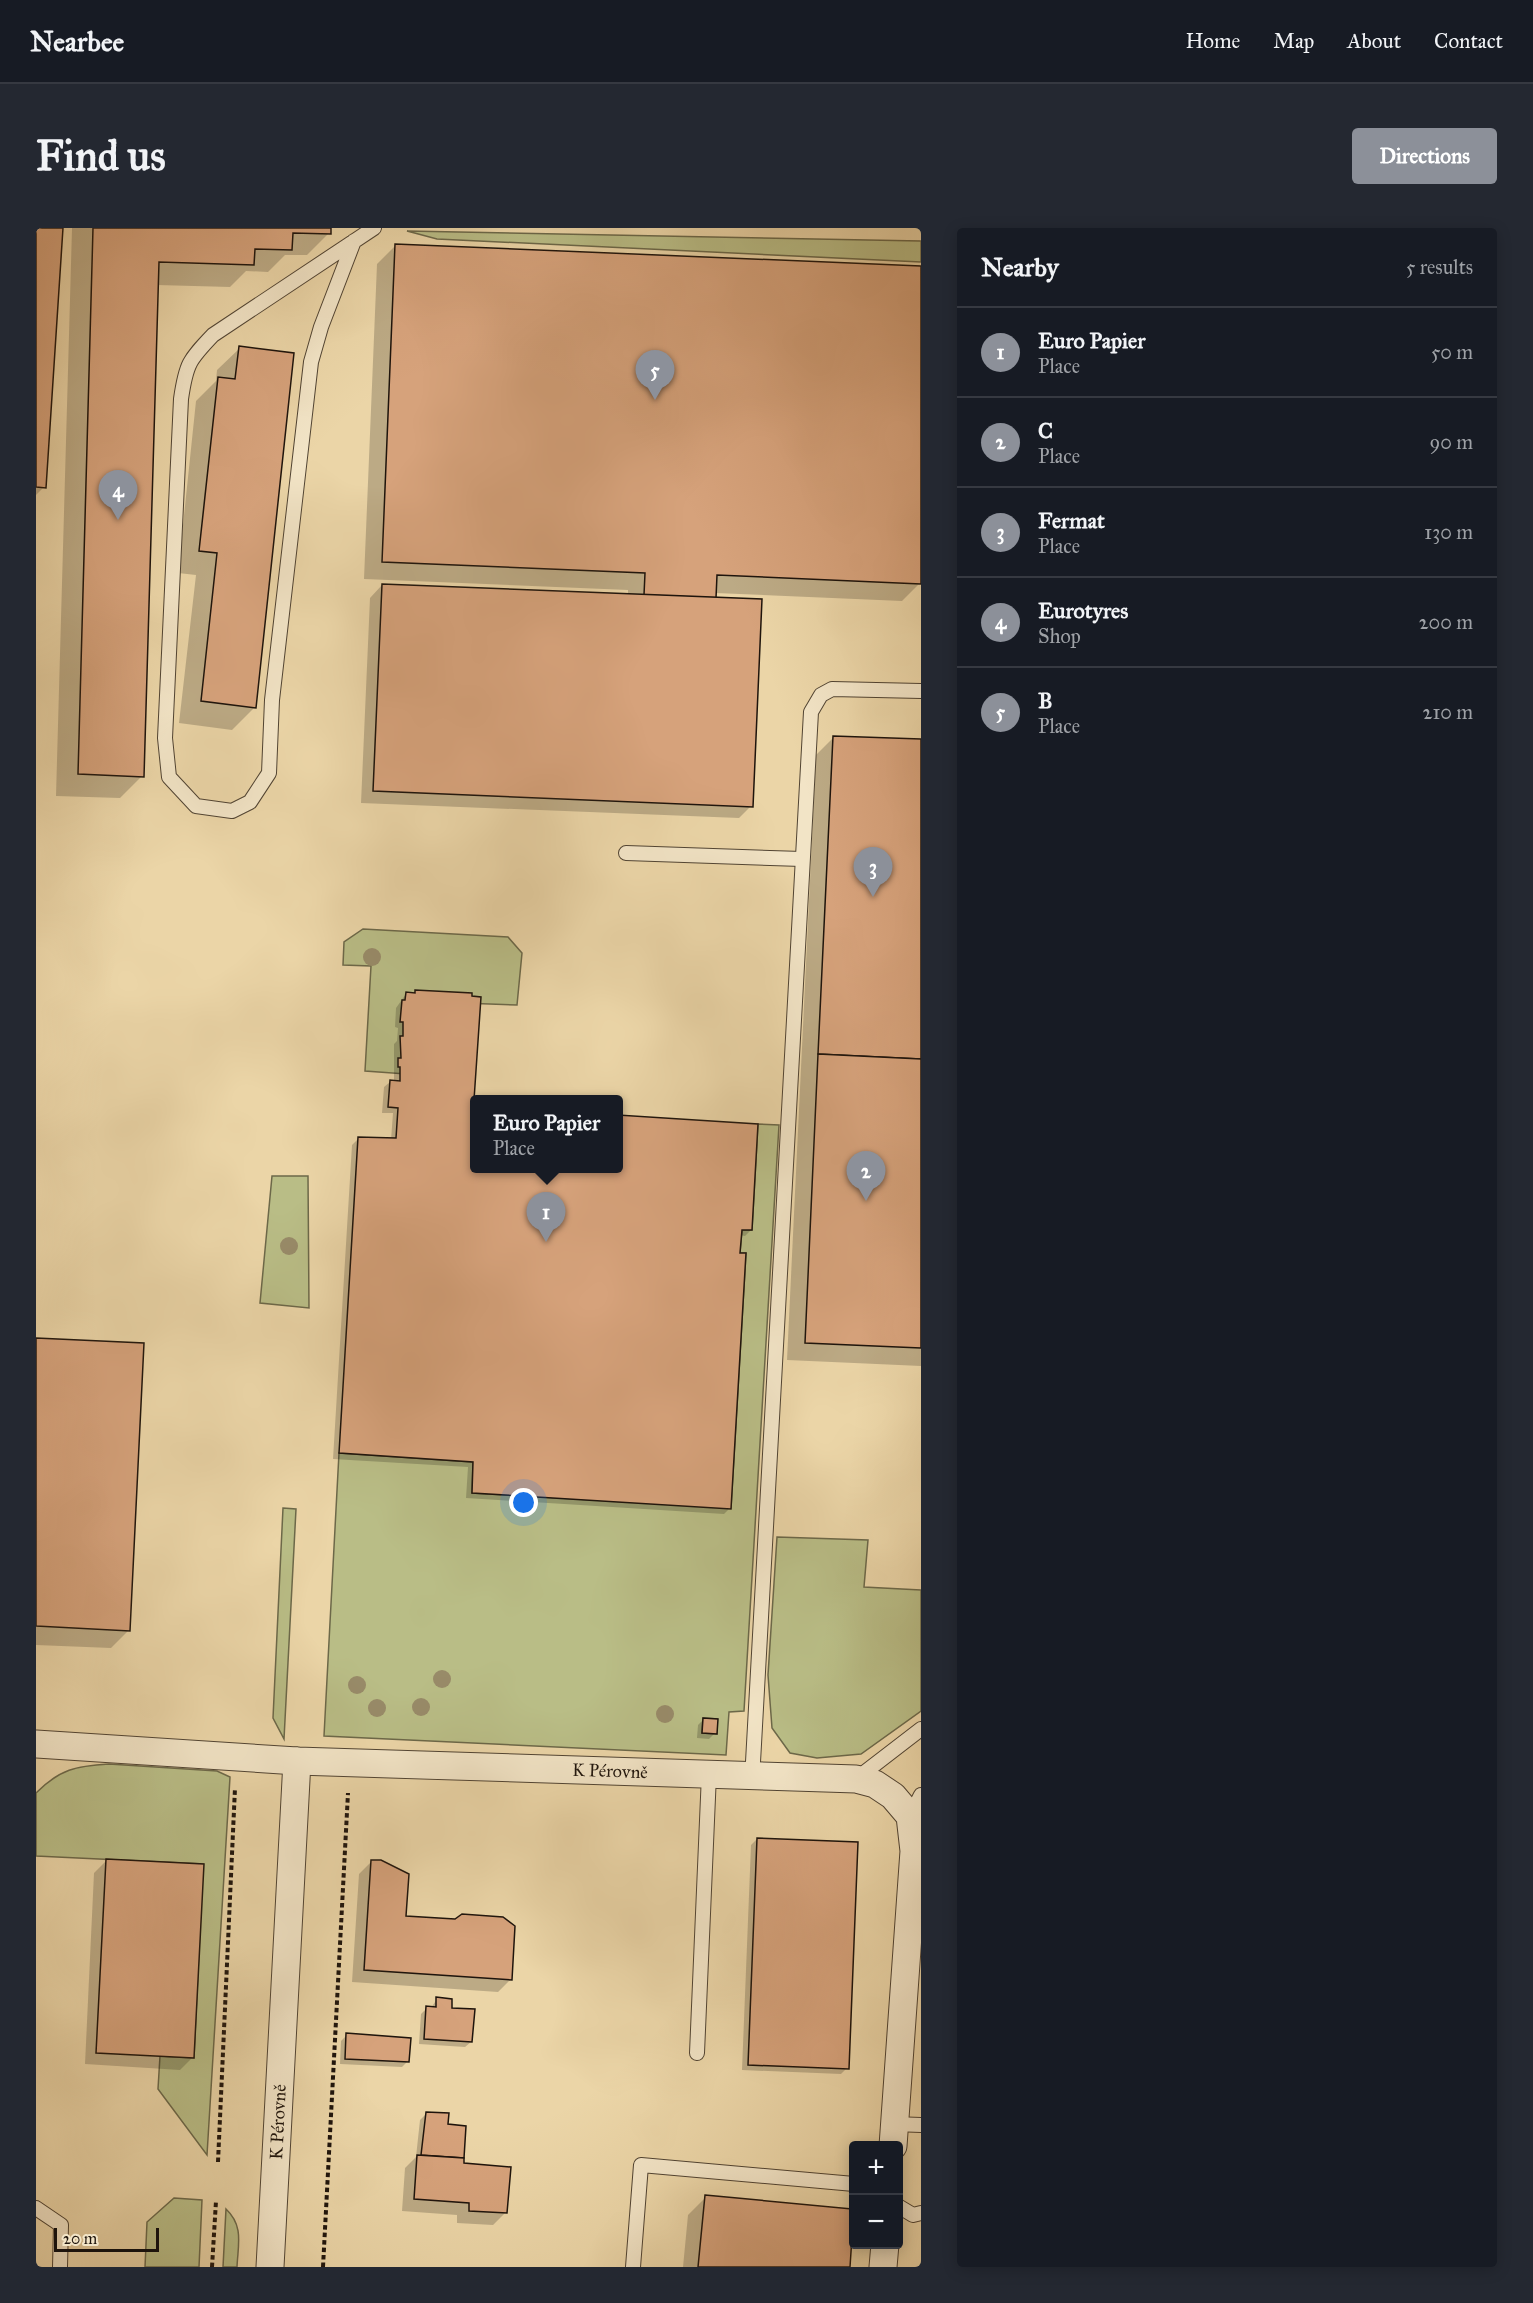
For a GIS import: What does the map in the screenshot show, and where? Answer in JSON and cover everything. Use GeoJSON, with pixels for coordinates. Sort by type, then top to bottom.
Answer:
{"type":"FeatureCollection","features":[{"type":"Feature","properties":{"kind":"street","name":"K Pérovně"},"geometry":{"type":"LineString","coordinates":[[36,1744],[237,1759],[856,1779],[875,1784],[893,1796],[915,1805]]}},
{"type":"Feature","properties":{"kind":"street","name":"K Pérovně"},"geometry":{"type":"LineString","coordinates":[[270,2267],[297,1761]]}},
{"type":"Feature","properties":{"kind":"street"},"geometry":{"type":"LineString","coordinates":[[893,2135],[914,1851],[915,1805]]}},
{"type":"Feature","properties":{"kind":"street"},"geometry":{"type":"LineString","coordinates":[[883,2267],[885,2249]]}},
{"type":"Feature","properties":{"kind":"lane"},"geometry":{"type":"LineString","coordinates":[[354,241],[321,327],[311,362],[272,700],[269,773],[250,802],[232,812],[196,806],[169,777],[165,738],[184,376],[192,357],[213,335],[354,241],[374,228]]}},
{"type":"Feature","properties":{"kind":"lane"},"geometry":{"type":"LineString","coordinates":[[753,1762],[810,723],[815,703],[821,695],[832,689],[921,691]]}},
{"type":"Feature","properties":{"kind":"lane"},"geometry":{"type":"LineString","coordinates":[[626,853],[802,859]]}},
{"type":"Feature","properties":{"kind":"lane"},"geometry":{"type":"LineString","coordinates":[[856,1779],[921,1729]]}},
{"type":"Feature","properties":{"kind":"lane"},"geometry":{"type":"LineString","coordinates":[[697,2053],[709,1774]]}},
{"type":"Feature","properties":{"kind":"lane"},"geometry":{"type":"LineString","coordinates":[[893,2135],[921,2125]]}},
{"type":"Feature","properties":{"kind":"lane"},"geometry":{"type":"LineString","coordinates":[[633,2267],[641,2165],[849,2184]]}},
{"type":"Feature","properties":{"kind":"lane"},"geometry":{"type":"LineString","coordinates":[[36,2208],[61,2225],[60,2267]]}},
{"type":"Feature","properties":{"kind":"lane"},"geometry":{"type":"LineString","coordinates":[[903,2208],[913,2215],[921,2213]]}},
{"type":"Feature","properties":{"kind":"path"},"geometry":{"type":"LineString","coordinates":[[218,2162],[237,1759]]}},
{"type":"Feature","properties":{"kind":"path"},"geometry":{"type":"LineString","coordinates":[[323,2267],[350,1763]]}},
{"type":"Feature","properties":{"kind":"path"},"geometry":{"type":"LineString","coordinates":[[212,2267],[216,2201]]}},
{"type":"Feature","properties":{"kind":"green space"},"geometry":{"type":"Polygon","coordinates":[[[407,231],[921,241],[921,262],[437,239],[407,231]]]}},
{"type":"Feature","properties":{"kind":"green space"},"geometry":{"type":"Polygon","coordinates":[[[363,929],[508,937],[522,953],[517,1005],[408,1001],[406,1074],[365,1071],[371,966],[343,965],[344,942],[363,929]]]}},
{"type":"Feature","properties":{"kind":"green space"},"geometry":{"type":"Polygon","coordinates":[[[758,1124],[779,1125],[744,1711],[729,1712],[726,1755],[324,1736],[339,1453],[473,1462],[472,1493],[731,1508],[746,1253],[740,1253],[742,1230],[752,1230],[758,1124]],[[703,1718],[702,1733],[717,1734],[717,1719],[703,1718]]]}},
{"type":"Feature","properties":{"kind":"green space"},"geometry":{"type":"Polygon","coordinates":[[[272,1176],[308,1176],[309,1308],[260,1303],[272,1176]]]}},
{"type":"Feature","properties":{"kind":"green space"},"geometry":{"type":"Polygon","coordinates":[[[283,1508],[296,1509],[284,1739],[273,1718],[283,1508]]]}},
{"type":"Feature","properties":{"kind":"green space"},"geometry":{"type":"Polygon","coordinates":[[[777,1537],[868,1540],[864,1587],[921,1590],[921,1711],[861,1754],[817,1758],[790,1753],[772,1728],[768,1675],[777,1537]]]}},
{"type":"Feature","properties":{"kind":"green space"},"geometry":{"type":"Polygon","coordinates":[[[109,1764],[217,1771],[230,1777],[207,2155],[158,2089],[160,2056],[194,2058],[203,1864],[36,1856],[36,1793],[69,1770],[109,1764]]]}},
{"type":"Feature","properties":{"kind":"green space"},"geometry":{"type":"Polygon","coordinates":[[[174,2198],[202,2200],[199,2267],[145,2267],[147,2222],[174,2198]]]}},
{"type":"Feature","properties":{"kind":"green space"},"geometry":{"type":"Polygon","coordinates":[[[226,2209],[232,2215],[238,2229],[237,2267],[223,2267],[226,2209]]]}},
{"type":"Feature","properties":{"kind":"building"},"geometry":{"type":"Polygon","coordinates":[[[36,228],[63,228],[46,488],[36,487],[36,228]]]}},
{"type":"Feature","properties":{"kind":"building"},"geometry":{"type":"Polygon","coordinates":[[[93,228],[331,228],[331,234],[293,233],[292,250],[255,249],[254,265],[159,262],[144,777],[78,774],[93,228]]]}},
{"type":"Feature","properties":{"kind":"building"},"geometry":{"type":"Polygon","coordinates":[[[395,244],[921,266],[921,584],[717,575],[716,598],[644,595],[645,573],[382,562],[395,244]]]}},
{"type":"Feature","properties":{"kind":"building"},"geometry":{"type":"Polygon","coordinates":[[[239,346],[294,353],[256,708],[201,701],[217,553],[199,551],[218,377],[235,379],[239,346]]]}},
{"type":"Feature","properties":{"kind":"building"},"geometry":{"type":"Polygon","coordinates":[[[382,584],[762,599],[753,807],[373,791],[382,584]]]}},
{"type":"Feature","properties":{"kind":"building"},"geometry":{"type":"Polygon","coordinates":[[[833,736],[921,739],[921,1059],[818,1054],[833,736]]]}},
{"type":"Feature","properties":{"kind":"building"},"geometry":{"type":"Polygon","coordinates":[[[415,990],[472,993],[472,996],[481,997],[474,1095],[470,1095],[470,1173],[623,1173],[623,1115],[758,1124],[752,1230],[742,1230],[740,1253],[746,1253],[731,1509],[472,1493],[473,1462],[339,1453],[358,1137],[396,1138],[398,1108],[388,1107],[390,1080],[400,1081],[398,1058],[401,1058],[400,1036],[403,1036],[403,1022],[400,1022],[402,1000],[405,1000],[406,992],[415,993],[415,990]]]}},
{"type":"Feature","properties":{"kind":"building"},"geometry":{"type":"Polygon","coordinates":[[[818,1054],[921,1059],[921,1348],[805,1343],[818,1054]]]}},
{"type":"Feature","properties":{"kind":"building"},"geometry":{"type":"Polygon","coordinates":[[[36,1338],[144,1343],[130,1631],[36,1626],[36,1338]]]}},
{"type":"Feature","properties":{"kind":"building"},"geometry":{"type":"Polygon","coordinates":[[[703,1718],[718,1719],[717,1734],[702,1733],[703,1718]]]}},
{"type":"Feature","properties":{"kind":"building"},"geometry":{"type":"Polygon","coordinates":[[[757,1838],[858,1842],[849,2069],[748,2065],[757,1838]]]}},
{"type":"Feature","properties":{"kind":"building"},"geometry":{"type":"Polygon","coordinates":[[[106,1859],[204,1864],[194,2058],[96,2053],[106,1859]]]}},
{"type":"Feature","properties":{"kind":"building"},"geometry":{"type":"Polygon","coordinates":[[[371,1860],[381,1860],[409,1874],[406,1916],[455,1919],[462,1914],[503,1917],[515,1926],[512,1980],[364,1970],[371,1860]]]}},
{"type":"Feature","properties":{"kind":"building"},"geometry":{"type":"Polygon","coordinates":[[[436,1997],[452,1999],[452,2008],[475,2009],[472,2042],[424,2039],[426,2006],[436,2007],[436,1997]]]}},
{"type":"Feature","properties":{"kind":"building"},"geometry":{"type":"Polygon","coordinates":[[[346,2033],[411,2038],[409,2062],[345,2059],[346,2033]]]}},
{"type":"Feature","properties":{"kind":"building"},"geometry":{"type":"Polygon","coordinates":[[[426,2112],[449,2113],[448,2124],[466,2126],[464,2158],[421,2155],[426,2112]]]}},
{"type":"Feature","properties":{"kind":"building"},"geometry":{"type":"Polygon","coordinates":[[[417,2155],[464,2158],[464,2163],[511,2167],[507,2213],[469,2211],[469,2203],[414,2199],[417,2155]]]}},
{"type":"Feature","properties":{"kind":"building"},"geometry":{"type":"Polygon","coordinates":[[[705,2195],[849,2209],[850,2267],[698,2267],[705,2195]]]}},
{"type":"Feature","properties":{"kind":"place","name":"B"},"geometry":{"type":"Point","coordinates":[655,400]}},
{"type":"Feature","properties":{"kind":"place","name":"Eurotyres"},"geometry":{"type":"Point","coordinates":[118,520]}},
{"type":"Feature","properties":{"kind":"place","name":"Fermat"},"geometry":{"type":"Point","coordinates":[873,897]}},
{"type":"Feature","properties":{"kind":"place","name":"C"},"geometry":{"type":"Point","coordinates":[866,1201]}},
{"type":"Feature","properties":{"kind":"place","name":"Euro Papier"},"geometry":{"type":"Point","coordinates":[546,1242]}}]}
